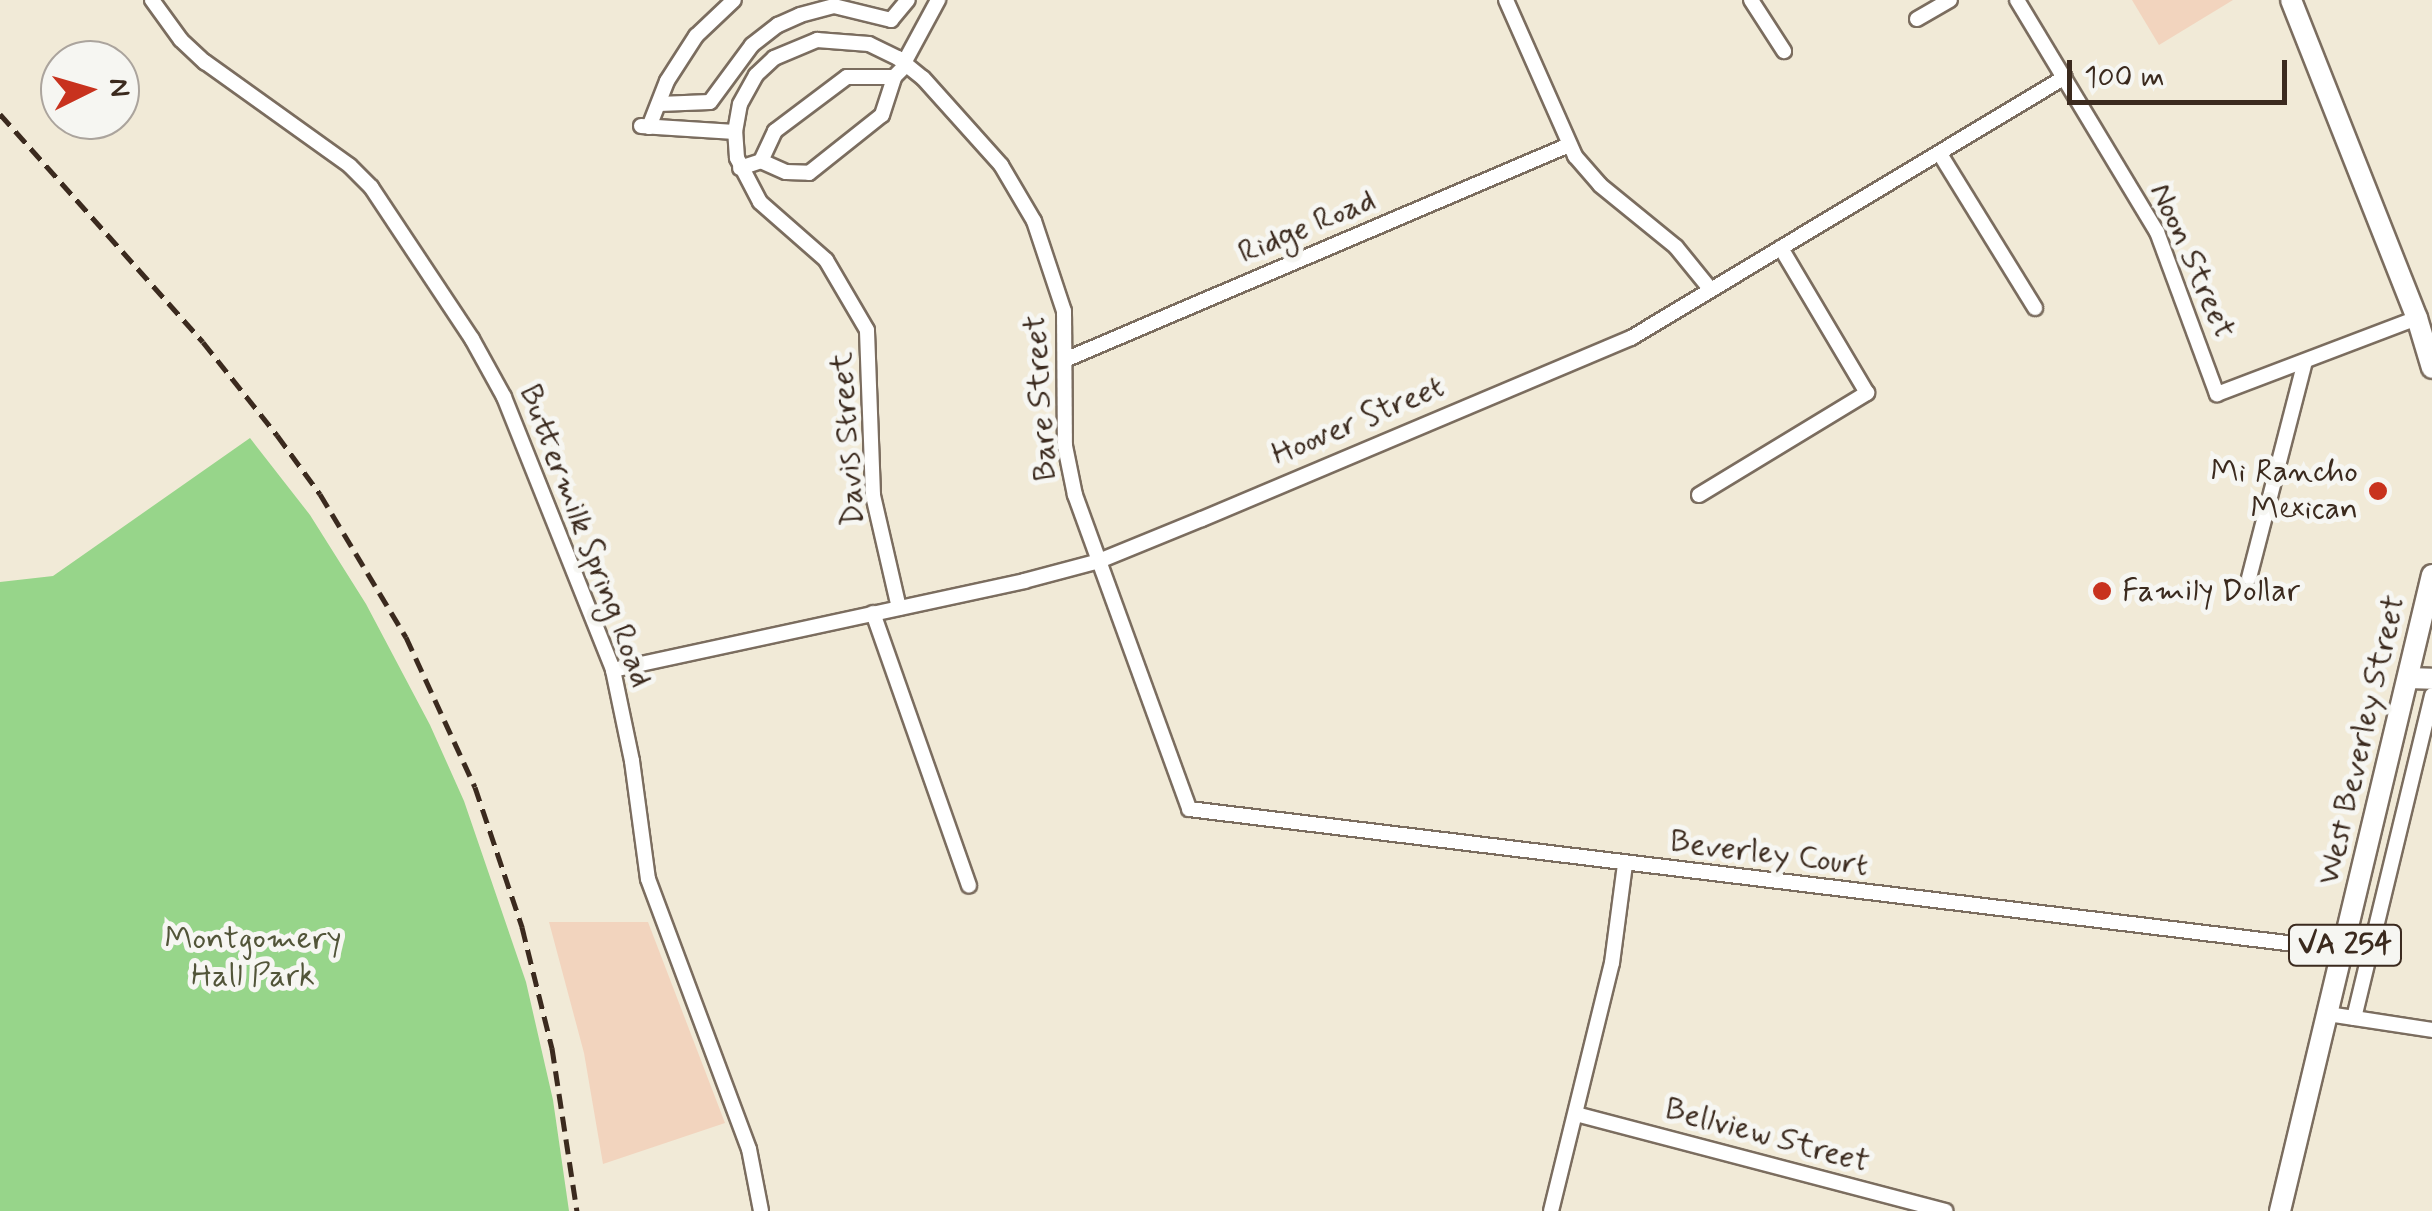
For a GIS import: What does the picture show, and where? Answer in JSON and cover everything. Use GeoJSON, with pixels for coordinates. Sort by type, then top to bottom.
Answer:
{"type":"FeatureCollection","features":[{"type":"Feature","properties":{"kind":"main road"},"geometry":{"type":"LineString","coordinates":[[2291,0],[2417,318],[2432,368]]}},
{"type":"Feature","properties":{"kind":"main road","name":"West Beverley Street"},"geometry":{"type":"LineString","coordinates":[[2280,1211],[2432,575]]}},
{"type":"Feature","properties":{"kind":"main road"},"geometry":{"type":"LineString","coordinates":[[2408,678],[2432,679]]}},
{"type":"Feature","properties":{"kind":"street","name":"Buttermilk Spring Road"},"geometry":{"type":"LineString","coordinates":[[152,0],[180,40],[205,62],[350,166],[406,237],[510,409],[613,670],[632,761],[648,879],[757,1172],[762,1211]]}},
{"type":"Feature","properties":{"kind":"street"},"geometry":{"type":"LineString","coordinates":[[734,0],[696,36],[645,127],[735,132]]}},
{"type":"Feature","properties":{"kind":"street"},"geometry":{"type":"LineString","coordinates":[[659,104],[710,102],[752,45],[778,25],[800,15],[834,6],[891,20],[908,0]]}},
{"type":"Feature","properties":{"kind":"street"},"geometry":{"type":"LineString","coordinates":[[740,168],[761,161],[786,172],[809,173],[882,115],[894,77],[905,64],[938,0]]}},
{"type":"Feature","properties":{"kind":"street"},"geometry":{"type":"LineString","coordinates":[[1506,0],[1568,145],[1597,182],[1676,247],[1711,290]]}},
{"type":"Feature","properties":{"kind":"street"},"geometry":{"type":"LineString","coordinates":[[1750,0],[1784,51]]}},
{"type":"Feature","properties":{"kind":"street"},"geometry":{"type":"LineString","coordinates":[[1918,19],[1950,0]]}},
{"type":"Feature","properties":{"kind":"street","name":"Noon Street"},"geometry":{"type":"LineString","coordinates":[[2017,0],[2157,232],[2218,394],[2306,362]]}},
{"type":"Feature","properties":{"kind":"street","name":"Bare Street"},"geometry":{"type":"LineString","coordinates":[[735,132],[747,88],[764,66],[788,50],[817,40],[850,40],[905,64],[966,121],[1002,165],[1034,220],[1058,285],[1067,359],[1065,446],[1075,495],[1189,809]]}},
{"type":"Feature","properties":{"kind":"street"},"geometry":{"type":"LineString","coordinates":[[761,161],[775,131],[847,77],[894,77]]}},
{"type":"Feature","properties":{"kind":"street","name":"Hoover Street"},"geometry":{"type":"LineString","coordinates":[[613,670],[1098,561],[1616,345],[2066,77]]}},
{"type":"Feature","properties":{"kind":"street","name":"Davis Street"},"geometry":{"type":"LineString","coordinates":[[735,132],[740,168],[760,202],[826,260],[866,330],[873,495],[899,608]]}},
{"type":"Feature","properties":{"kind":"street","name":"Ridge Road"},"geometry":{"type":"LineString","coordinates":[[1067,359],[1568,145]]}},
{"type":"Feature","properties":{"kind":"street"},"geometry":{"type":"LineString","coordinates":[[1940,154],[2035,308]]}},
{"type":"Feature","properties":{"kind":"street"},"geometry":{"type":"LineString","coordinates":[[1699,495],[1868,394],[1781,248]]}},
{"type":"Feature","properties":{"kind":"street"},"geometry":{"type":"LineString","coordinates":[[2249,578],[2306,362],[2417,318]]}},
{"type":"Feature","properties":{"kind":"street"},"geometry":{"type":"LineString","coordinates":[[873,613],[969,886]]}},
{"type":"Feature","properties":{"kind":"street","name":"West Beverley Street"},"geometry":{"type":"LineString","coordinates":[[2354,1018],[2432,696]]}},
{"type":"Feature","properties":{"kind":"street","name":"Beverley Court"},"geometry":{"type":"LineString","coordinates":[[1189,809],[2344,950]]}},
{"type":"Feature","properties":{"kind":"street"},"geometry":{"type":"LineString","coordinates":[[1551,1211],[1612,963],[1625,864]]}},
{"type":"Feature","properties":{"kind":"street"},"geometry":{"type":"LineString","coordinates":[[2328,1014],[2432,1030]]}},
{"type":"Feature","properties":{"kind":"street","name":"Bellview Street"},"geometry":{"type":"LineString","coordinates":[[1576,1114],[1945,1211]]}},
{"type":"Feature","properties":{"kind":"shaded area"},"geometry":{"type":"Polygon","coordinates":[[[2132,0],[2233,0],[2159,45],[2132,0]]]}},
{"type":"Feature","properties":{"kind":"shaded area"},"geometry":{"type":"Polygon","coordinates":[[[549,922],[648,922],[725,1123],[603,1164],[584,1053],[549,922]]]}},
{"type":"Feature","properties":{"kind":"green space","name":"Montgomery Hall Park"},"geometry":{"type":"Polygon","coordinates":[[[250,438],[310,515],[366,604],[430,725],[464,801],[526,982],[553,1100],[569,1211],[0,1211],[0,582],[53,576],[250,438]]]}},
{"type":"Feature","properties":{"kind":"railway"},"geometry":{"type":"LineString","coordinates":[[0,114],[203,342],[277,435],[320,494],[406,637],[475,787],[522,927],[552,1048],[577,1211]]}},
{"type":"Feature","properties":{"kind":"place","name":"Mi Rancho Mexican"},"geometry":{"type":"Point","coordinates":[2378,491]}},
{"type":"Feature","properties":{"kind":"place","name":"Family Dollar"},"geometry":{"type":"Point","coordinates":[2102,591]}}]}
